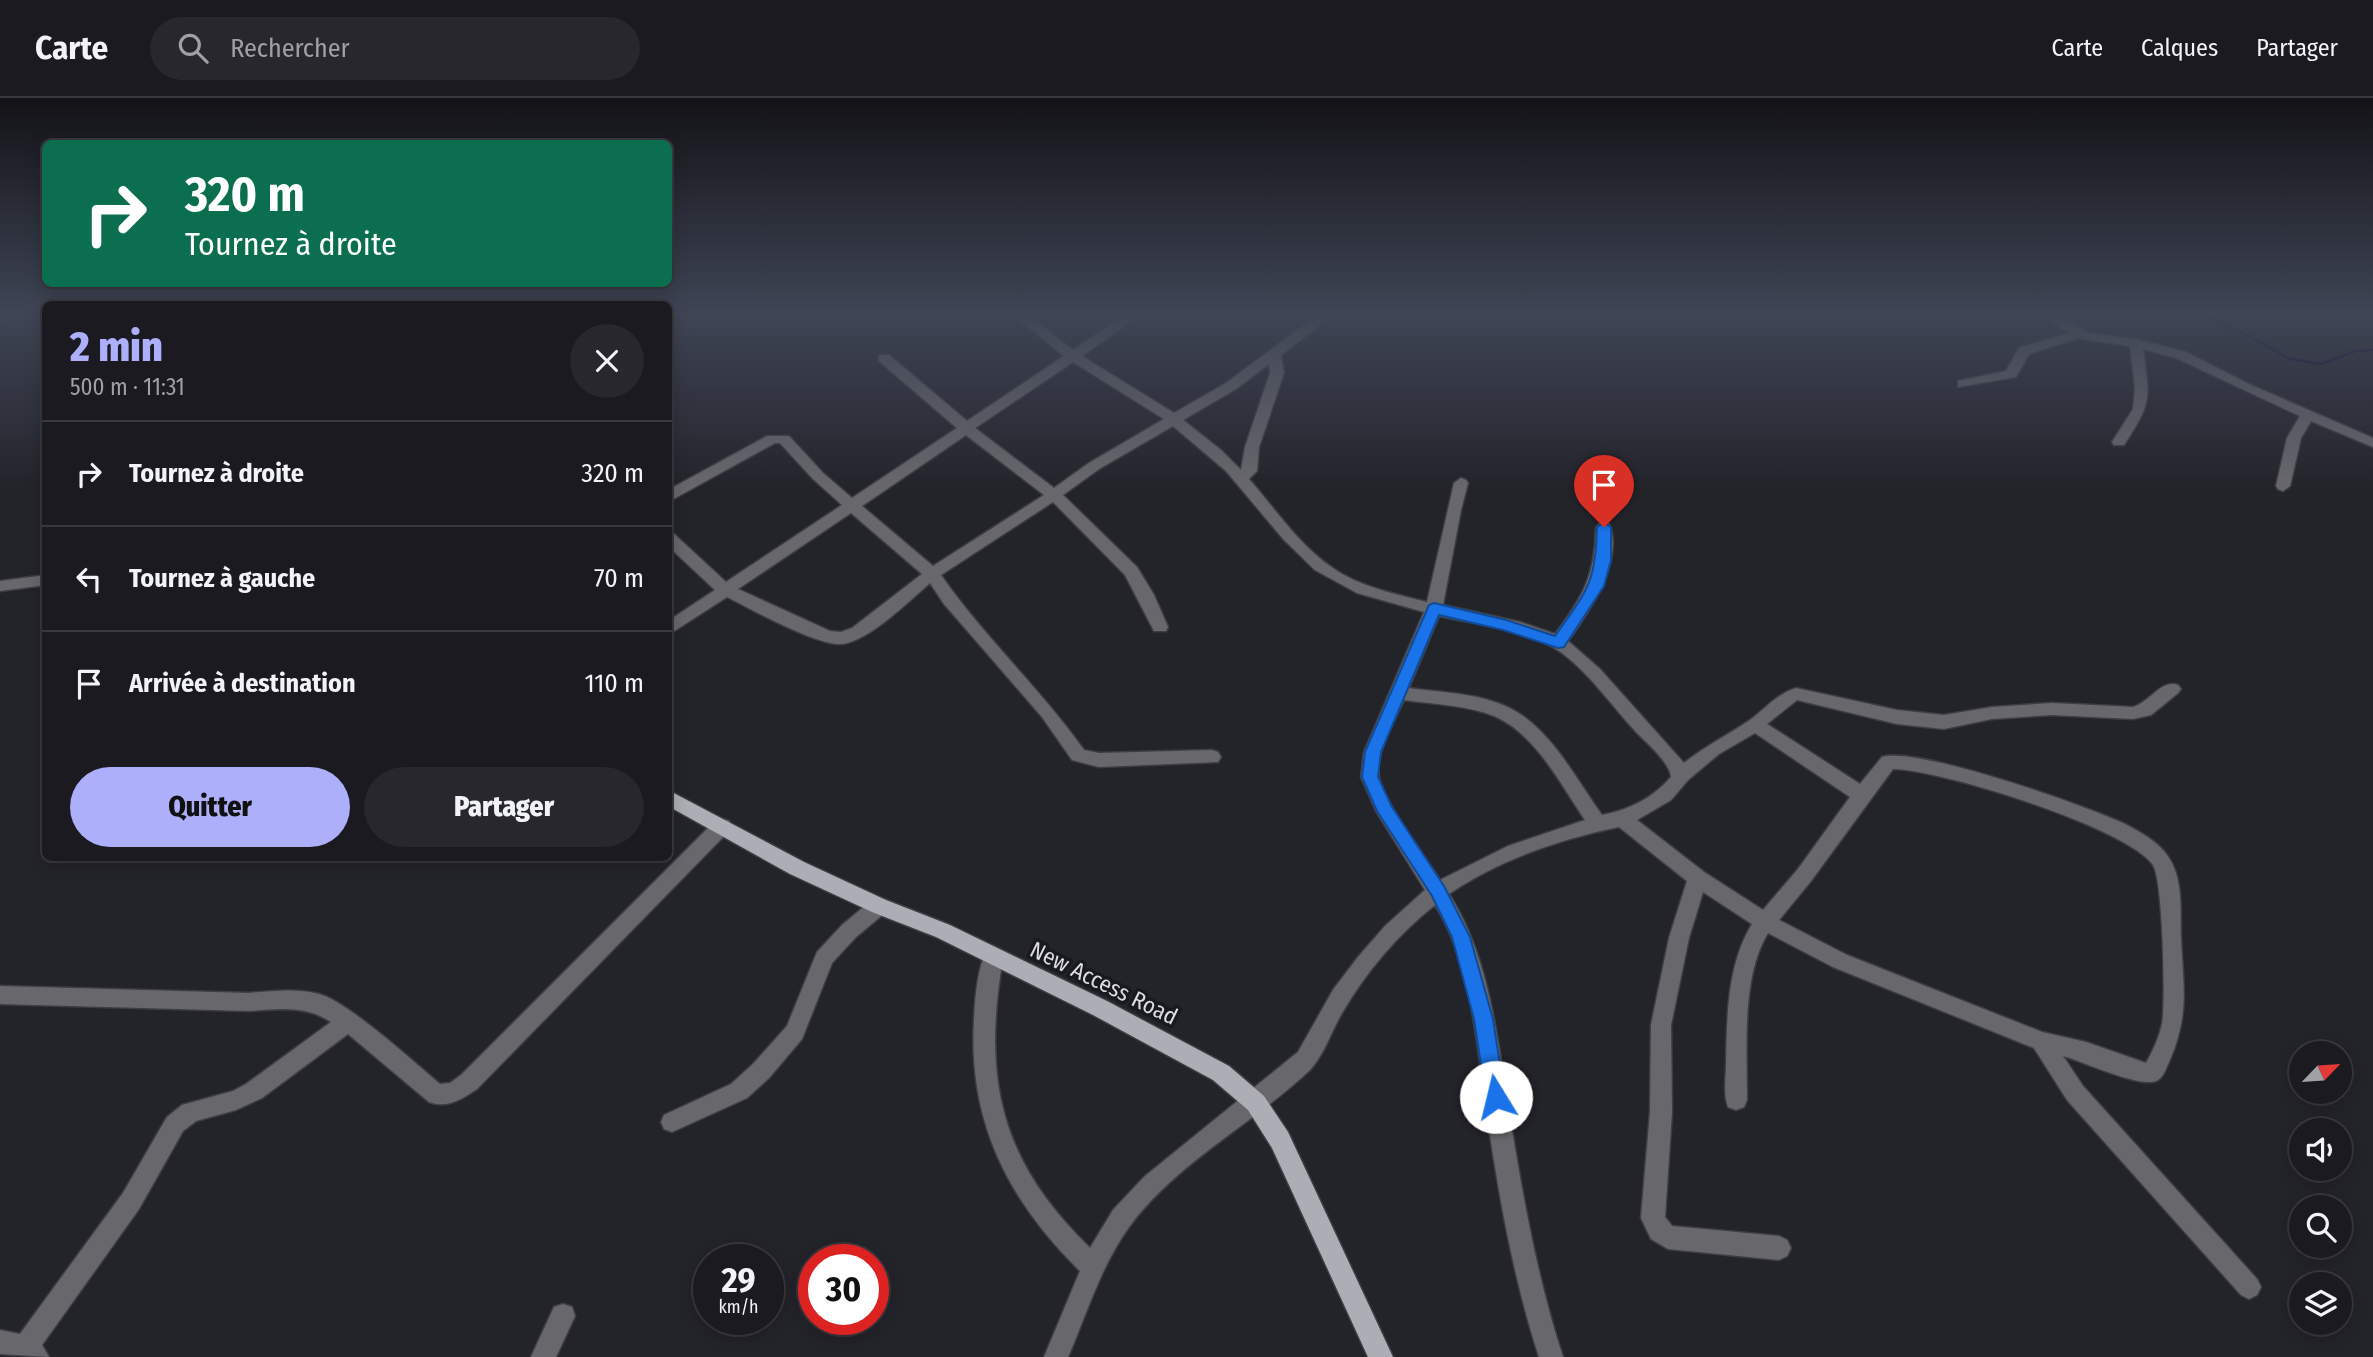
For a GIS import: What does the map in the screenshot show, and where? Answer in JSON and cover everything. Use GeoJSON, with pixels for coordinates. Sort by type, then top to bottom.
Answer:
{"type":"FeatureCollection","features":[{"type":"Feature","properties":{"kind":"main road","name":"New Access Road"},"geometry":{"type":"LineString","coordinates":[[672,799],[797,868],[879,906],[943,931],[993,958],[1100,1008],[1221,1073],[1256,1103],[1280,1140],[1381,1357]]}},
{"type":"Feature","properties":{"kind":"street"},"geometry":{"type":"LineString","coordinates":[[900,372],[967,429],[1054,495],[1131,571],[1146,595],[1160,627]]}},
{"type":"Feature","properties":{"kind":"street"},"geometry":{"type":"LineString","coordinates":[[672,626],[1049,372]]}},
{"type":"Feature","properties":{"kind":"street"},"geometry":{"type":"LineString","coordinates":[[1097,372],[1172,418],[1241,477],[1317,566],[1340,580],[1434,608],[1506,625],[1558,643],[1579,658],[1669,754],[1682,775]]}},
{"type":"Feature","properties":{"kind":"street"},"geometry":{"type":"LineString","coordinates":[[672,541],[725,590],[828,637],[842,638],[875,621],[932,574],[1094,466],[1172,418],[1231,386],[1250,372]]}},
{"type":"Feature","properties":{"kind":"street"},"geometry":{"type":"LineString","coordinates":[[1241,477],[1250,471],[1252,447],[1277,372]]}},
{"type":"Feature","properties":{"kind":"street"},"geometry":{"type":"LineString","coordinates":[[1963,384],[2012,372]]}},
{"type":"Feature","properties":{"kind":"street"},"geometry":{"type":"LineString","coordinates":[[2119,442],[2138,416],[2143,388],[2141,372]]}},
{"type":"Feature","properties":{"kind":"street"},"geometry":{"type":"LineString","coordinates":[[2213,372],[2373,443]]}},
{"type":"Feature","properties":{"kind":"street"},"geometry":{"type":"LineString","coordinates":[[2283,486],[2294,438],[2308,414]]}},
{"type":"Feature","properties":{"kind":"street"},"geometry":{"type":"LineString","coordinates":[[672,495],[715,469],[779,437],[784,439],[818,476],[932,574],[950,600],[1048,712],[1078,755],[1099,761],[1212,757]]}},
{"type":"Feature","properties":{"kind":"street"},"geometry":{"type":"LineString","coordinates":[[1461,483],[1453,510],[1434,608],[1373,752],[1370,777],[1385,811],[1438,891],[1461,937],[1483,1019],[1512,1202],[1532,1299],[1551,1357]]}},
{"type":"Feature","properties":{"kind":"street"},"geometry":{"type":"LineString","coordinates":[[1558,643],[1597,586],[1604,560],[1604,527]]}},
{"type":"Feature","properties":{"kind":"street"},"geometry":{"type":"LineString","coordinates":[[0,586],[42,581]]}},
{"type":"Feature","properties":{"kind":"street"},"geometry":{"type":"LineString","coordinates":[[1056,1357],[1094,1267],[1115,1226],[1134,1203],[1199,1145],[1256,1103],[1309,1056],[1329,1015],[1378,946],[1438,891],[1465,874],[1508,855],[1598,824],[1622,819],[1669,792],[1682,775],[1713,749],[1755,725],[1788,697],[1796,694],[1897,717],[1944,722],[1992,713],[2052,709],[2133,713],[2145,710],[2172,689]]}},
{"type":"Feature","properties":{"kind":"street"},"geometry":{"type":"LineString","coordinates":[[1398,693],[1475,705],[1512,718],[1536,743],[1598,824]]}},
{"type":"Feature","properties":{"kind":"street"},"geometry":{"type":"LineString","coordinates":[[1755,725],[1860,794]]}},
{"type":"Feature","properties":{"kind":"street"},"geometry":{"type":"LineString","coordinates":[[1622,819],[1698,878],[1763,921],[1840,961],[2041,1041],[2087,1052],[2141,1073],[2151,1073],[2155,1069],[2172,1026],[2174,979],[2167,886],[2162,862],[2147,846],[2092,817],[1907,761],[1888,762],[1860,794],[1792,891],[1763,921],[1748,954],[1741,988],[1736,1100]]}},
{"type":"Feature","properties":{"kind":"street"},"geometry":{"type":"LineString","coordinates":[[0,995],[249,1003],[289,999],[319,1003],[348,1022],[436,1095],[454,1092],[469,1082],[722,826]]}},
{"type":"Feature","properties":{"kind":"street"},"geometry":{"type":"LineString","coordinates":[[1698,878],[1679,937],[1661,1025],[1661,1112],[1653,1218],[1659,1231],[1668,1237],[1779,1248]]}},
{"type":"Feature","properties":{"kind":"street"},"geometry":{"type":"LineString","coordinates":[[672,1122],[739,1091],[761,1072],[795,1032],[824,958],[849,931],[879,906]]}},
{"type":"Feature","properties":{"kind":"street"},"geometry":{"type":"LineString","coordinates":[[993,958],[983,998],[984,1077],[993,1122],[1016,1174],[1042,1213],[1066,1243],[1094,1267]]}},
{"type":"Feature","properties":{"kind":"street"},"geometry":{"type":"LineString","coordinates":[[0,1342],[31,1352],[131,1201],[175,1124],[190,1112],[236,1100],[254,1091],[348,1022]]}},
{"type":"Feature","properties":{"kind":"street"},"geometry":{"type":"LineString","coordinates":[[2041,1041],[2075,1093],[2249,1287]]}},
{"type":"Feature","properties":{"kind":"street"},"geometry":{"type":"LineString","coordinates":[[543,1357],[564,1316]]}},
{"type":"Feature","properties":{"kind":"route"},"geometry":{"type":"LineString","coordinates":[[1496,1097],[1483,1019],[1461,937],[1438,891],[1385,811],[1370,777],[1373,752],[1434,608],[1506,625],[1558,643],[1597,586],[1604,560],[1604,527]]}}]}
